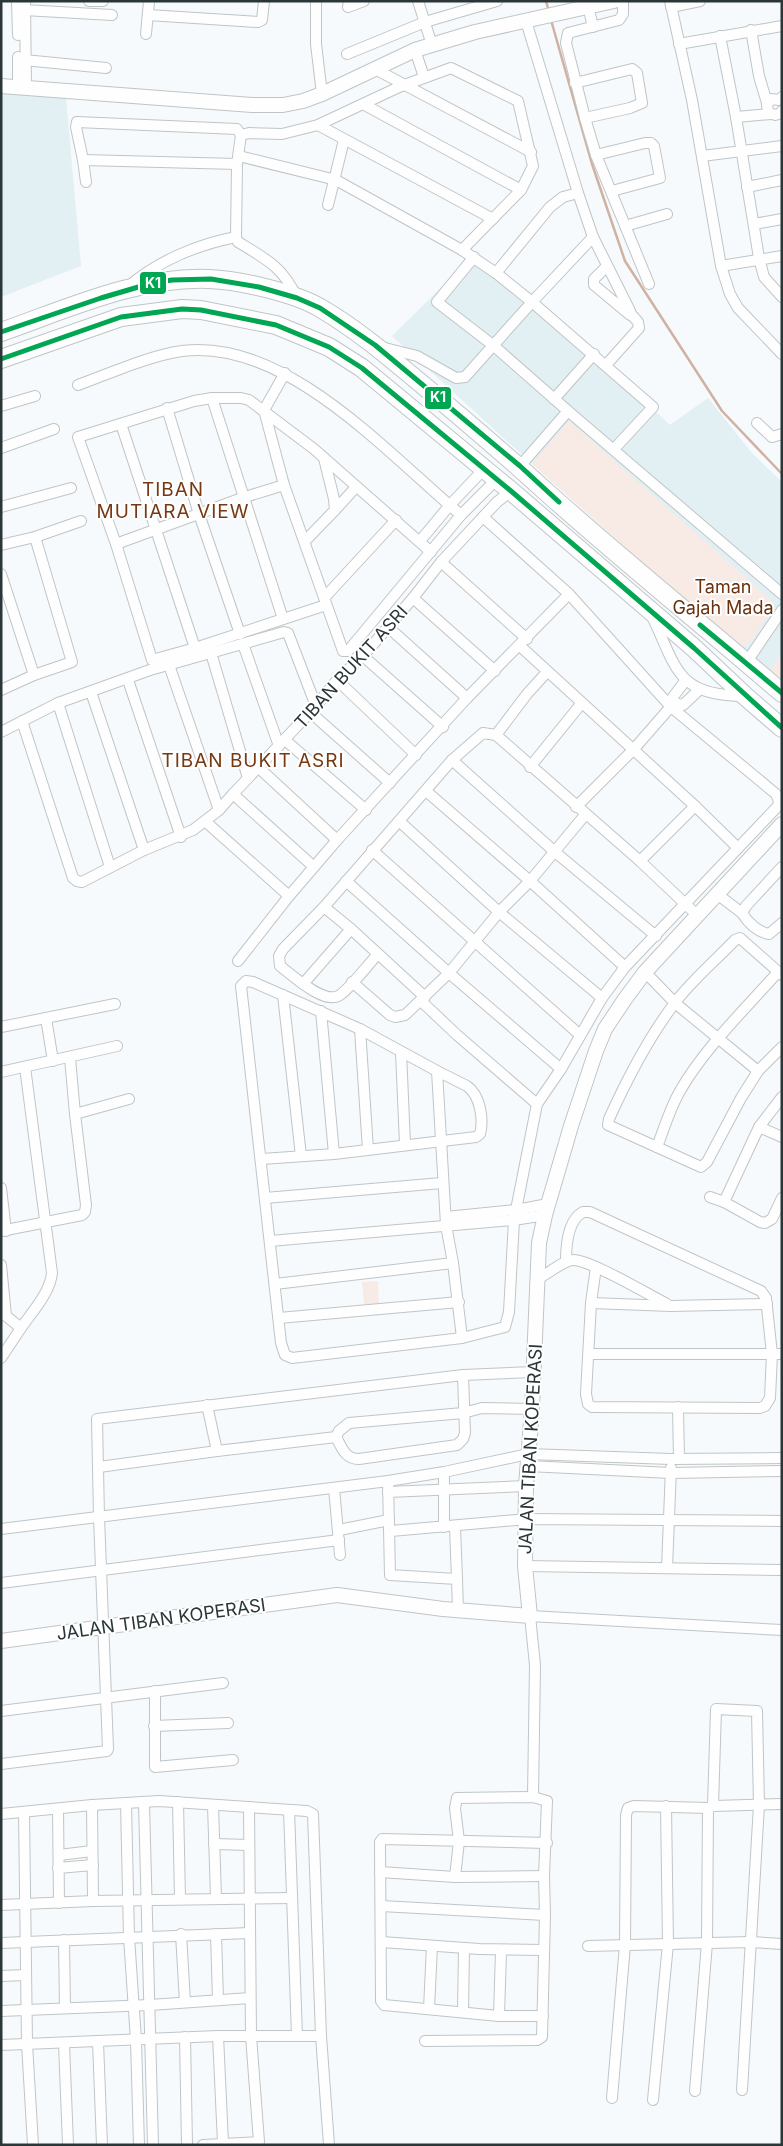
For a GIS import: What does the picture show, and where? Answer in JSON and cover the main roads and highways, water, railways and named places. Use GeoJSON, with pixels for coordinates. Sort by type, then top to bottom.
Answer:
{"type":"FeatureCollection","features":[{"type":"Feature","properties":{"kind":"highway"},"geometry":{"type":"LineString","coordinates":[[1,332],[123,291],[172,280],[211,279],[259,287],[297,298],[320,308],[375,345],[520,466],[708,632],[782,693]]}},
{"type":"Feature","properties":{"kind":"highway"},"geometry":{"type":"LineString","coordinates":[[1,359],[52,340],[132,315],[173,310],[201,310],[250,319],[301,334],[329,347],[355,363],[504,496],[648,609],[782,728]]}},
{"type":"Feature","properties":{"kind":"highway"},"geometry":{"type":"LineString","coordinates":[[694,648],[708,632]]}},
{"type":"Feature","properties":{"kind":"waterway"},"geometry":{"type":"LineString","coordinates":[[546,1],[549,12]]}},
{"type":"Feature","properties":{"kind":"waterway"},"geometry":{"type":"LineString","coordinates":[[551,20],[592,164],[625,261],[722,411],[782,474]]}},
{"type":"Feature","properties":{"kind":"district","name":"TIBAN MUTIARA VIEW"},"geometry":{"type":"Point","coordinates":[173,500]}},
{"type":"Feature","properties":{"kind":"district","name":"TIBAN BUKIT ASRI"},"geometry":{"type":"Point","coordinates":[253,760]}},
{"type":"Feature","properties":{"kind":"park label","name":"Taman Gajah Mada"},"geometry":{"type":"Point","coordinates":[723,596]}}]}
